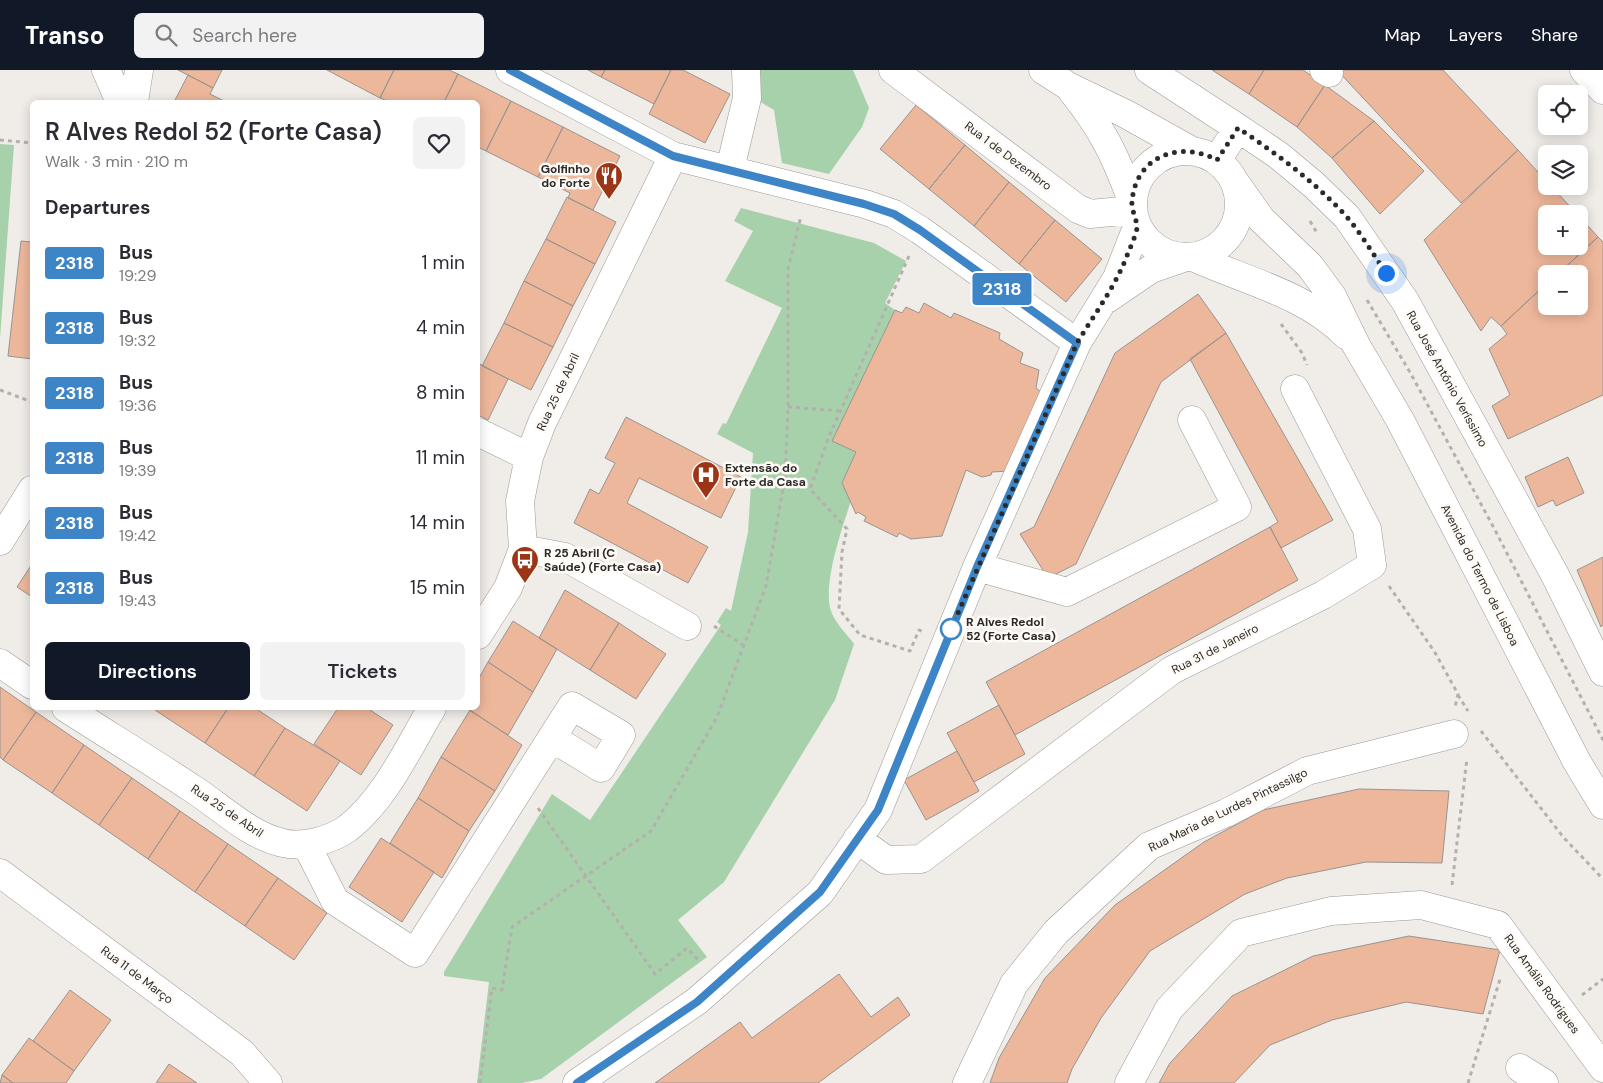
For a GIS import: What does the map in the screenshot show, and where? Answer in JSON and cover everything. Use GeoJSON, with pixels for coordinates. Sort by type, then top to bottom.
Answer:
{"type":"FeatureCollection","features":[{"type":"Feature","properties":{"kind":"street"},"geometry":{"type":"LineString","coordinates":[[106,70],[119,100]]}},
{"type":"Feature","properties":{"kind":"street"},"geometry":{"type":"LineString","coordinates":[[134,100],[139,70]]}},
{"type":"Feature","properties":{"kind":"street"},"geometry":{"type":"LineString","coordinates":[[510,70],[673,156],[864,204],[894,214],[920,230],[1077,343]]}},
{"type":"Feature","properties":{"kind":"street"},"geometry":{"type":"LineString","coordinates":[[730,169],[747,98],[746,70]]}},
{"type":"Feature","properties":{"kind":"street","name":"Rua 1 de Dezembro"},"geometry":{"type":"LineString","coordinates":[[894,70],[1078,209],[1090,214],[1134,213]]}},
{"type":"Feature","properties":{"kind":"street"},"geometry":{"type":"LineString","coordinates":[[1043,70],[1068,86],[1205,155],[1235,182],[1239,198],[1238,214],[1232,230],[1222,243],[1209,253],[1151,270],[1106,299]]}},
{"type":"Feature","properties":{"kind":"street","name":"Rua José António Veríssimo"},"geometry":{"type":"LineString","coordinates":[[1149,70],[1278,155],[1314,184],[1347,217],[1405,301],[1555,575],[1603,672]]}},
{"type":"Feature","properties":{"kind":"street"},"geometry":{"type":"LineString","coordinates":[[1584,70],[1603,90]]}},
{"type":"Feature","properties":{"kind":"street"},"geometry":{"type":"LineString","coordinates":[[1068,86],[1104,134],[1118,163],[1134,213],[1148,242],[1164,253],[1188,258]]}},
{"type":"Feature","properties":{"kind":"street"},"geometry":{"type":"LineString","coordinates":[[577,1083],[697,1002],[820,892],[878,810],[977,567],[1077,343],[1106,299],[1128,254],[1136,184],[1145,169],[1158,158],[1175,151],[1205,155],[1238,128]]}},
{"type":"Feature","properties":{"kind":"street","name":"Rua 25 de Abril"},"geometry":{"type":"LineString","coordinates":[[480,632],[508,588],[523,549],[520,501],[529,456],[542,423],[673,156]]}},
{"type":"Feature","properties":{"kind":"street","name":"Avenida do Termo de Lisboa"},"geometry":{"type":"LineString","coordinates":[[1235,182],[1262,220],[1310,266],[1332,296],[1356,345],[1400,420],[1578,762],[1603,805]]}},
{"type":"Feature","properties":{"kind":"street","name":"Avenida do Termo de Lisboa"},"geometry":{"type":"LineString","coordinates":[[1188,258],[1308,305],[1330,319],[1356,345]]}},
{"type":"Feature","properties":{"kind":"street","name":"Rua 31 de Janeiro"},"geometry":{"type":"LineString","coordinates":[[857,839],[886,860],[921,860],[1172,670],[1324,595],[1372,565],[1367,528],[1295,389]]}},
{"type":"Feature","properties":{"kind":"street"},"geometry":{"type":"LineString","coordinates":[[977,567],[1067,592],[1237,507],[1192,420]]}},
{"type":"Feature","properties":{"kind":"street"},"geometry":{"type":"LineString","coordinates":[[480,433],[529,456]]}},
{"type":"Feature","properties":{"kind":"street"},"geometry":{"type":"LineString","coordinates":[[0,541],[30,493]]}},
{"type":"Feature","properties":{"kind":"street"},"geometry":{"type":"LineString","coordinates":[[523,549],[565,557],[687,626]]}},
{"type":"Feature","properties":{"kind":"street"},"geometry":{"type":"LineString","coordinates":[[0,663],[30,684]]}},
{"type":"Feature","properties":{"kind":"street","name":"Rua 25 de Abril"},"geometry":{"type":"LineString","coordinates":[[69,710],[193,788],[264,837],[285,844],[306,844],[325,839],[347,828],[369,807],[380,793],[431,710]]}},
{"type":"Feature","properties":{"kind":"street","name":"Rua Maria de Lurdes Pintassilgo"},"geometry":{"type":"LineString","coordinates":[[967,1083],[1014,984],[1056,932],[1149,846],[1226,813],[1307,771],[1467,724]]}},
{"type":"Feature","properties":{"kind":"street"},"geometry":{"type":"LineString","coordinates":[[306,844],[335,901],[415,953],[552,738]]}},
{"type":"Feature","properties":{"kind":"street","name":"Rua 11 de Março"},"geometry":{"type":"LineString","coordinates":[[0,873],[242,1053],[268,1083]]}},
{"type":"Feature","properties":{"kind":"street","name":"Rua Amália Rodrigues"},"geometry":{"type":"LineString","coordinates":[[1129,1083],[1169,1009],[1241,933],[1331,911],[1421,905],[1498,925],[1603,1068]]}},
{"type":"Feature","properties":{"kind":"street"},"geometry":{"type":"LineString","coordinates":[[1520,1068],[1544,1083]]}},
{"type":"Feature","properties":{"kind":"path"},"geometry":{"type":"LineString","coordinates":[[0,140],[30,142]]}},
{"type":"Feature","properties":{"kind":"path"},"geometry":{"type":"LineString","coordinates":[[920,230],[828,439],[810,489],[847,529],[842,552],[839,609],[860,636],[910,651],[919,630],[945,643]]}},
{"type":"Feature","properties":{"kind":"path"},"geometry":{"type":"LineString","coordinates":[[0,390],[30,401]]}},
{"type":"Feature","properties":{"kind":"path"},"geometry":{"type":"LineString","coordinates":[[788,407],[841,411]]}},
{"type":"Feature","properties":{"kind":"path"},"geometry":{"type":"LineString","coordinates":[[687,626],[708,622],[743,645]]}},
{"type":"Feature","properties":{"kind":"path"},"geometry":{"type":"LineString","coordinates":[[1458,694],[1467,724],[1564,838],[1603,879]]}},
{"type":"Feature","properties":{"kind":"path"},"geometry":{"type":"LineString","coordinates":[[520,790],[541,811],[655,974],[687,948],[704,966]]}},
{"type":"Feature","properties":{"kind":"path"},"geometry":{"type":"LineString","coordinates":[[1468,1083],[1507,955],[1515,948]]}},
{"type":"Feature","properties":{"kind":"path"},"geometry":{"type":"LineString","coordinates":[[480,1083],[492,988]]}},
{"type":"Feature","properties":{"kind":"green space"},"geometry":{"type":"Polygon","coordinates":[[[746,70],[853,70],[869,108],[862,127],[829,174],[782,163],[774,110],[747,94],[746,70]]]}},
{"type":"Feature","properties":{"kind":"green space"},"geometry":{"type":"Polygon","coordinates":[[[0,144],[14,145],[0,339],[0,144]]]}},
{"type":"Feature","properties":{"kind":"green space"},"geometry":{"type":"Polygon","coordinates":[[[741,208],[874,243],[906,261],[885,303],[895,310],[832,441],[856,452],[842,483],[851,501],[835,554],[829,583],[830,608],[834,618],[854,644],[835,700],[724,882],[678,920],[707,957],[541,1079],[522,1083],[477,1083],[489,982],[444,976],[444,972],[552,794],[590,820],[721,625],[717,622],[726,608],[731,611],[748,532],[753,453],[717,434],[723,423],[726,424],[782,308],[725,281],[753,231],[734,221],[741,208]]]}},
{"type":"Feature","properties":{"kind":"building"},"geometry":{"type":"Polygon","coordinates":[[[178,70],[222,70],[213,88],[178,70]]]}},
{"type":"Feature","properties":{"kind":"building"},"geometry":{"type":"Polygon","coordinates":[[[327,70],[394,70],[380,98],[327,70]]]}},
{"type":"Feature","properties":{"kind":"building"},"geometry":{"type":"Polygon","coordinates":[[[394,70],[449,70],[458,74],[445,100],[385,100],[380,98],[394,70]]]}},
{"type":"Feature","properties":{"kind":"building"},"geometry":{"type":"Polygon","coordinates":[[[588,70],[605,70],[601,77],[588,70]]]}},
{"type":"Feature","properties":{"kind":"building"},"geometry":{"type":"Polygon","coordinates":[[[605,70],[671,70],[654,104],[601,77],[605,70]]]}},
{"type":"Feature","properties":{"kind":"building"},"geometry":{"type":"Polygon","coordinates":[[[671,70],[683,70],[730,94],[705,143],[649,114],[671,70]]]}},
{"type":"Feature","properties":{"kind":"building"},"geometry":{"type":"Polygon","coordinates":[[[1212,70],[1264,70],[1249,94],[1212,70]]]}},
{"type":"Feature","properties":{"kind":"building"},"geometry":{"type":"Polygon","coordinates":[[[1264,70],[1303,70],[1325,85],[1297,127],[1249,94],[1264,70]]]}},
{"type":"Feature","properties":{"kind":"building"},"geometry":{"type":"Polygon","coordinates":[[[1337,70],[1443,70],[1518,150],[1461,203],[1337,70]]]}},
{"type":"Feature","properties":{"kind":"building"},"geometry":{"type":"Polygon","coordinates":[[[458,74],[511,101],[486,151],[480,148],[480,100],[445,100],[458,74]]]}},
{"type":"Feature","properties":{"kind":"building"},"geometry":{"type":"Polygon","coordinates":[[[188,75],[213,88],[210,94],[222,100],[175,100],[188,75]]]}},
{"type":"Feature","properties":{"kind":"building"},"geometry":{"type":"Polygon","coordinates":[[[1325,85],[1374,121],[1332,158],[1297,127],[1325,85]]]}},
{"type":"Feature","properties":{"kind":"building"},"geometry":{"type":"Polygon","coordinates":[[[511,101],[563,127],[538,177],[486,151],[511,101]]]}},
{"type":"Feature","properties":{"kind":"building"},"geometry":{"type":"Polygon","coordinates":[[[916,105],[965,145],[929,189],[880,149],[916,105]]]}},
{"type":"Feature","properties":{"kind":"building"},"geometry":{"type":"Polygon","coordinates":[[[1374,121],[1424,171],[1380,214],[1332,158],[1374,121]]]}},
{"type":"Feature","properties":{"kind":"building"},"geometry":{"type":"Polygon","coordinates":[[[563,127],[620,156],[593,210],[568,198],[570,193],[538,177],[563,127]]]}},
{"type":"Feature","properties":{"kind":"building"},"geometry":{"type":"Polygon","coordinates":[[[965,145],[1009,182],[974,226],[929,189],[965,145]]]}},
{"type":"Feature","properties":{"kind":"building"},"geometry":{"type":"Polygon","coordinates":[[[1518,150],[1538,172],[1538,195],[1559,195],[1569,205],[1538,205],[1538,255],[1579,255],[1568,265],[1538,265],[1538,291],[1501,326],[1491,317],[1481,331],[1424,240],[1518,150]]]}},
{"type":"Feature","properties":{"kind":"building"},"geometry":{"type":"Polygon","coordinates":[[[1009,182],[1055,220],[1019,264],[974,226],[1009,182]]]}},
{"type":"Feature","properties":{"kind":"building"},"geometry":{"type":"Polygon","coordinates":[[[567,197],[616,222],[595,264],[546,239],[567,197]]]}},
{"type":"Feature","properties":{"kind":"building"},"geometry":{"type":"Polygon","coordinates":[[[1055,220],[1102,259],[1066,302],[1019,264],[1055,220]]]}},
{"type":"Feature","properties":{"kind":"building"},"geometry":{"type":"Polygon","coordinates":[[[1588,226],[1598,237],[1588,246],[1588,226]]]}},
{"type":"Feature","properties":{"kind":"building"},"geometry":{"type":"Polygon","coordinates":[[[1598,237],[1603,242],[1603,395],[1508,439],[1492,406],[1510,395],[1489,349],[1507,334],[1501,326],[1538,291],[1538,315],[1588,315],[1588,265],[1568,265],[1579,255],[1588,255],[1588,246],[1598,237]]]}},
{"type":"Feature","properties":{"kind":"building"},"geometry":{"type":"Polygon","coordinates":[[[546,239],[595,264],[573,306],[524,281],[546,239]]]}},
{"type":"Feature","properties":{"kind":"building"},"geometry":{"type":"Polygon","coordinates":[[[21,241],[30,242],[30,359],[8,356],[21,241]]]}},
{"type":"Feature","properties":{"kind":"building"},"geometry":{"type":"Polygon","coordinates":[[[524,281],[573,306],[553,347],[504,323],[524,281]]]}},
{"type":"Feature","properties":{"kind":"building"},"geometry":{"type":"Polygon","coordinates":[[[1198,294],[1226,333],[1161,382],[1076,564],[1048,578],[1020,534],[1034,527],[1115,353],[1198,294]]]}},
{"type":"Feature","properties":{"kind":"building"},"geometry":{"type":"Polygon","coordinates":[[[924,303],[951,318],[954,313],[1000,333],[999,339],[1023,353],[1020,363],[1039,370],[1036,388],[1041,392],[1009,471],[992,472],[991,475],[982,477],[966,470],[942,536],[911,539],[899,533],[897,537],[864,521],[866,517],[858,512],[856,514],[842,483],[856,452],[832,441],[895,310],[902,313],[906,307],[919,313],[924,303]]]}},
{"type":"Feature","properties":{"kind":"building"},"geometry":{"type":"Polygon","coordinates":[[[504,323],[553,347],[531,390],[482,366],[504,323]]]}},
{"type":"Feature","properties":{"kind":"building"},"geometry":{"type":"Polygon","coordinates":[[[1226,333],[1333,520],[1281,548],[1270,527],[1278,522],[1190,359],[1226,333]]]}},
{"type":"Feature","properties":{"kind":"building"},"geometry":{"type":"Polygon","coordinates":[[[480,364],[508,379],[488,420],[480,416],[480,364]]]}},
{"type":"Feature","properties":{"kind":"building","name":"Extensão do Forte da Casa"},"geometry":{"type":"Polygon","coordinates":[[[626,417],[741,477],[721,518],[639,478],[627,503],[708,547],[688,583],[574,523],[590,489],[599,494],[615,463],[605,458],[626,417]]]}},
{"type":"Feature","properties":{"kind":"building"},"geometry":{"type":"Polygon","coordinates":[[[1568,457],[1584,493],[1556,506],[1553,500],[1538,507],[1525,477],[1568,457]]]}},
{"type":"Feature","properties":{"kind":"building"},"geometry":{"type":"Polygon","coordinates":[[[1270,527],[1298,580],[1015,735],[986,682],[1270,527]]]}},
{"type":"Feature","properties":{"kind":"building"},"geometry":{"type":"Polygon","coordinates":[[[1603,557],[1603,625],[1601,627],[1577,570],[1603,557]]]}},
{"type":"Feature","properties":{"kind":"building"},"geometry":{"type":"Polygon","coordinates":[[[30,567],[30,596],[17,587],[30,567]]]}},
{"type":"Feature","properties":{"kind":"building"},"geometry":{"type":"Polygon","coordinates":[[[565,590],[619,623],[590,670],[539,638],[565,590]]]}},
{"type":"Feature","properties":{"kind":"building"},"geometry":{"type":"Polygon","coordinates":[[[513,621],[557,649],[533,692],[488,662],[513,621]]]}},
{"type":"Feature","properties":{"kind":"building"},"geometry":{"type":"Polygon","coordinates":[[[619,623],[666,654],[636,699],[590,670],[619,623]]]}},
{"type":"Feature","properties":{"kind":"building"},"geometry":{"type":"Polygon","coordinates":[[[488,662],[533,692],[508,735],[469,710],[480,710],[480,676],[488,662]]]}},
{"type":"Feature","properties":{"kind":"building"},"geometry":{"type":"Polygon","coordinates":[[[0,687],[30,708],[30,710],[36,712],[3,760],[0,757],[0,687]]]}},
{"type":"Feature","properties":{"kind":"building"},"geometry":{"type":"Polygon","coordinates":[[[999,705],[1025,754],[974,782],[947,733],[999,705]]]}},
{"type":"Feature","properties":{"kind":"building"},"geometry":{"type":"Polygon","coordinates":[[[155,710],[227,710],[205,743],[155,710]]]}},
{"type":"Feature","properties":{"kind":"building"},"geometry":{"type":"Polygon","coordinates":[[[227,710],[258,710],[285,728],[254,776],[205,743],[227,710]]]}},
{"type":"Feature","properties":{"kind":"building"},"geometry":{"type":"Polygon","coordinates":[[[337,710],[370,710],[393,725],[361,775],[314,744],[337,710]]]}},
{"type":"Feature","properties":{"kind":"building"},"geometry":{"type":"Polygon","coordinates":[[[470,710],[522,745],[495,791],[441,757],[470,710]]]}},
{"type":"Feature","properties":{"kind":"building"},"geometry":{"type":"Polygon","coordinates":[[[36,712],[84,745],[52,793],[3,760],[36,712]]]}},
{"type":"Feature","properties":{"kind":"building"},"geometry":{"type":"Polygon","coordinates":[[[285,728],[340,761],[307,811],[254,776],[285,728]]]}},
{"type":"Feature","properties":{"kind":"building"},"geometry":{"type":"Polygon","coordinates":[[[84,745],[132,778],[99,825],[52,793],[84,745]]]}},
{"type":"Feature","properties":{"kind":"building"},"geometry":{"type":"Polygon","coordinates":[[[957,751],[979,791],[926,820],[904,780],[957,751]]]}},
{"type":"Feature","properties":{"kind":"building"},"geometry":{"type":"Polygon","coordinates":[[[441,757],[495,791],[469,831],[418,798],[441,757]]]}},
{"type":"Feature","properties":{"kind":"building"},"geometry":{"type":"Polygon","coordinates":[[[132,778],[180,811],[148,859],[99,825],[132,778]]]}},
{"type":"Feature","properties":{"kind":"building"},"geometry":{"type":"Polygon","coordinates":[[[1359,789],[1449,791],[1442,863],[1366,862],[1287,878],[1245,894],[1150,951],[1101,1018],[1072,1069],[1067,1083],[990,1083],[999,1058],[1045,978],[1115,905],[1204,842],[1263,810],[1359,789]]]}},
{"type":"Feature","properties":{"kind":"building"},"geometry":{"type":"Polygon","coordinates":[[[418,798],[469,831],[442,878],[390,843],[418,798]]]}},
{"type":"Feature","properties":{"kind":"building"},"geometry":{"type":"Polygon","coordinates":[[[180,811],[228,844],[195,892],[148,859],[180,811]]]}},
{"type":"Feature","properties":{"kind":"building"},"geometry":{"type":"Polygon","coordinates":[[[381,838],[434,872],[402,922],[349,887],[381,838]]]}},
{"type":"Feature","properties":{"kind":"building"},"geometry":{"type":"Polygon","coordinates":[[[228,844],[278,878],[245,926],[195,892],[228,844]]]}},
{"type":"Feature","properties":{"kind":"building"},"geometry":{"type":"Polygon","coordinates":[[[278,878],[327,913],[294,960],[245,926],[278,878]]]}},
{"type":"Feature","properties":{"kind":"building"},"geometry":{"type":"Polygon","coordinates":[[[1409,936],[1500,950],[1483,1014],[1406,1002],[1332,1020],[1270,1045],[1234,1083],[1159,1083],[1170,1063],[1232,996],[1313,956],[1409,936]]]}},
{"type":"Feature","properties":{"kind":"building"},"geometry":{"type":"Polygon","coordinates":[[[839,974],[871,1017],[898,997],[910,1015],[818,1083],[655,1083],[740,1022],[752,1038],[839,974]]]}},
{"type":"Feature","properties":{"kind":"building"},"geometry":{"type":"Polygon","coordinates":[[[70,990],[111,1020],[74,1071],[33,1041],[70,990]]]}},
{"type":"Feature","properties":{"kind":"building"},"geometry":{"type":"Polygon","coordinates":[[[29,1038],[74,1071],[66,1083],[13,1083],[2,1075],[29,1038]]]}},
{"type":"Feature","properties":{"kind":"building"},"geometry":{"type":"Polygon","coordinates":[[[169,1064],[197,1083],[156,1083],[169,1064]]]}},
{"type":"Feature","properties":{"kind":"building"},"geometry":{"type":"Polygon","coordinates":[[[2,1075],[13,1083],[0,1083],[2,1075]]]}},
{"type":"Feature","properties":{"kind":"bus line","name":"2318"},"geometry":{"type":"LineString","coordinates":[[510,70],[626,129],[673,156],[809,189],[894,214],[920,230],[1077,343],[977,567],[878,810],[820,892],[697,1002],[577,1083]]}},
{"type":"Feature","properties":{"kind":"place","name":"Golfinho do Forte"},"geometry":{"type":"Point","coordinates":[609,200]}},
{"type":"Feature","properties":{"kind":"place","name":"Extensão do Forte da Casa"},"geometry":{"type":"Point","coordinates":[706,499]}},
{"type":"Feature","properties":{"kind":"place","name":"R 25 Abril (C Saúde) (Forte Casa)"},"geometry":{"type":"Point","coordinates":[525,584]}},
{"type":"Feature","properties":{"kind":"place","name":"R Alves Redol 52 (Forte Casa)"},"geometry":{"type":"Point","coordinates":[951,629]}},
{"type":"Feature","properties":{"kind":"route"},"geometry":{"type":"LineString","coordinates":[[951,629],[1077,343],[1106,299],[1128,254],[1137,227],[1132,210],[1136,184],[1145,169],[1158,158],[1175,151],[1192,150],[1217,160],[1238,128],[1278,155],[1314,184],[1347,217],[1386,273]]}}]}
